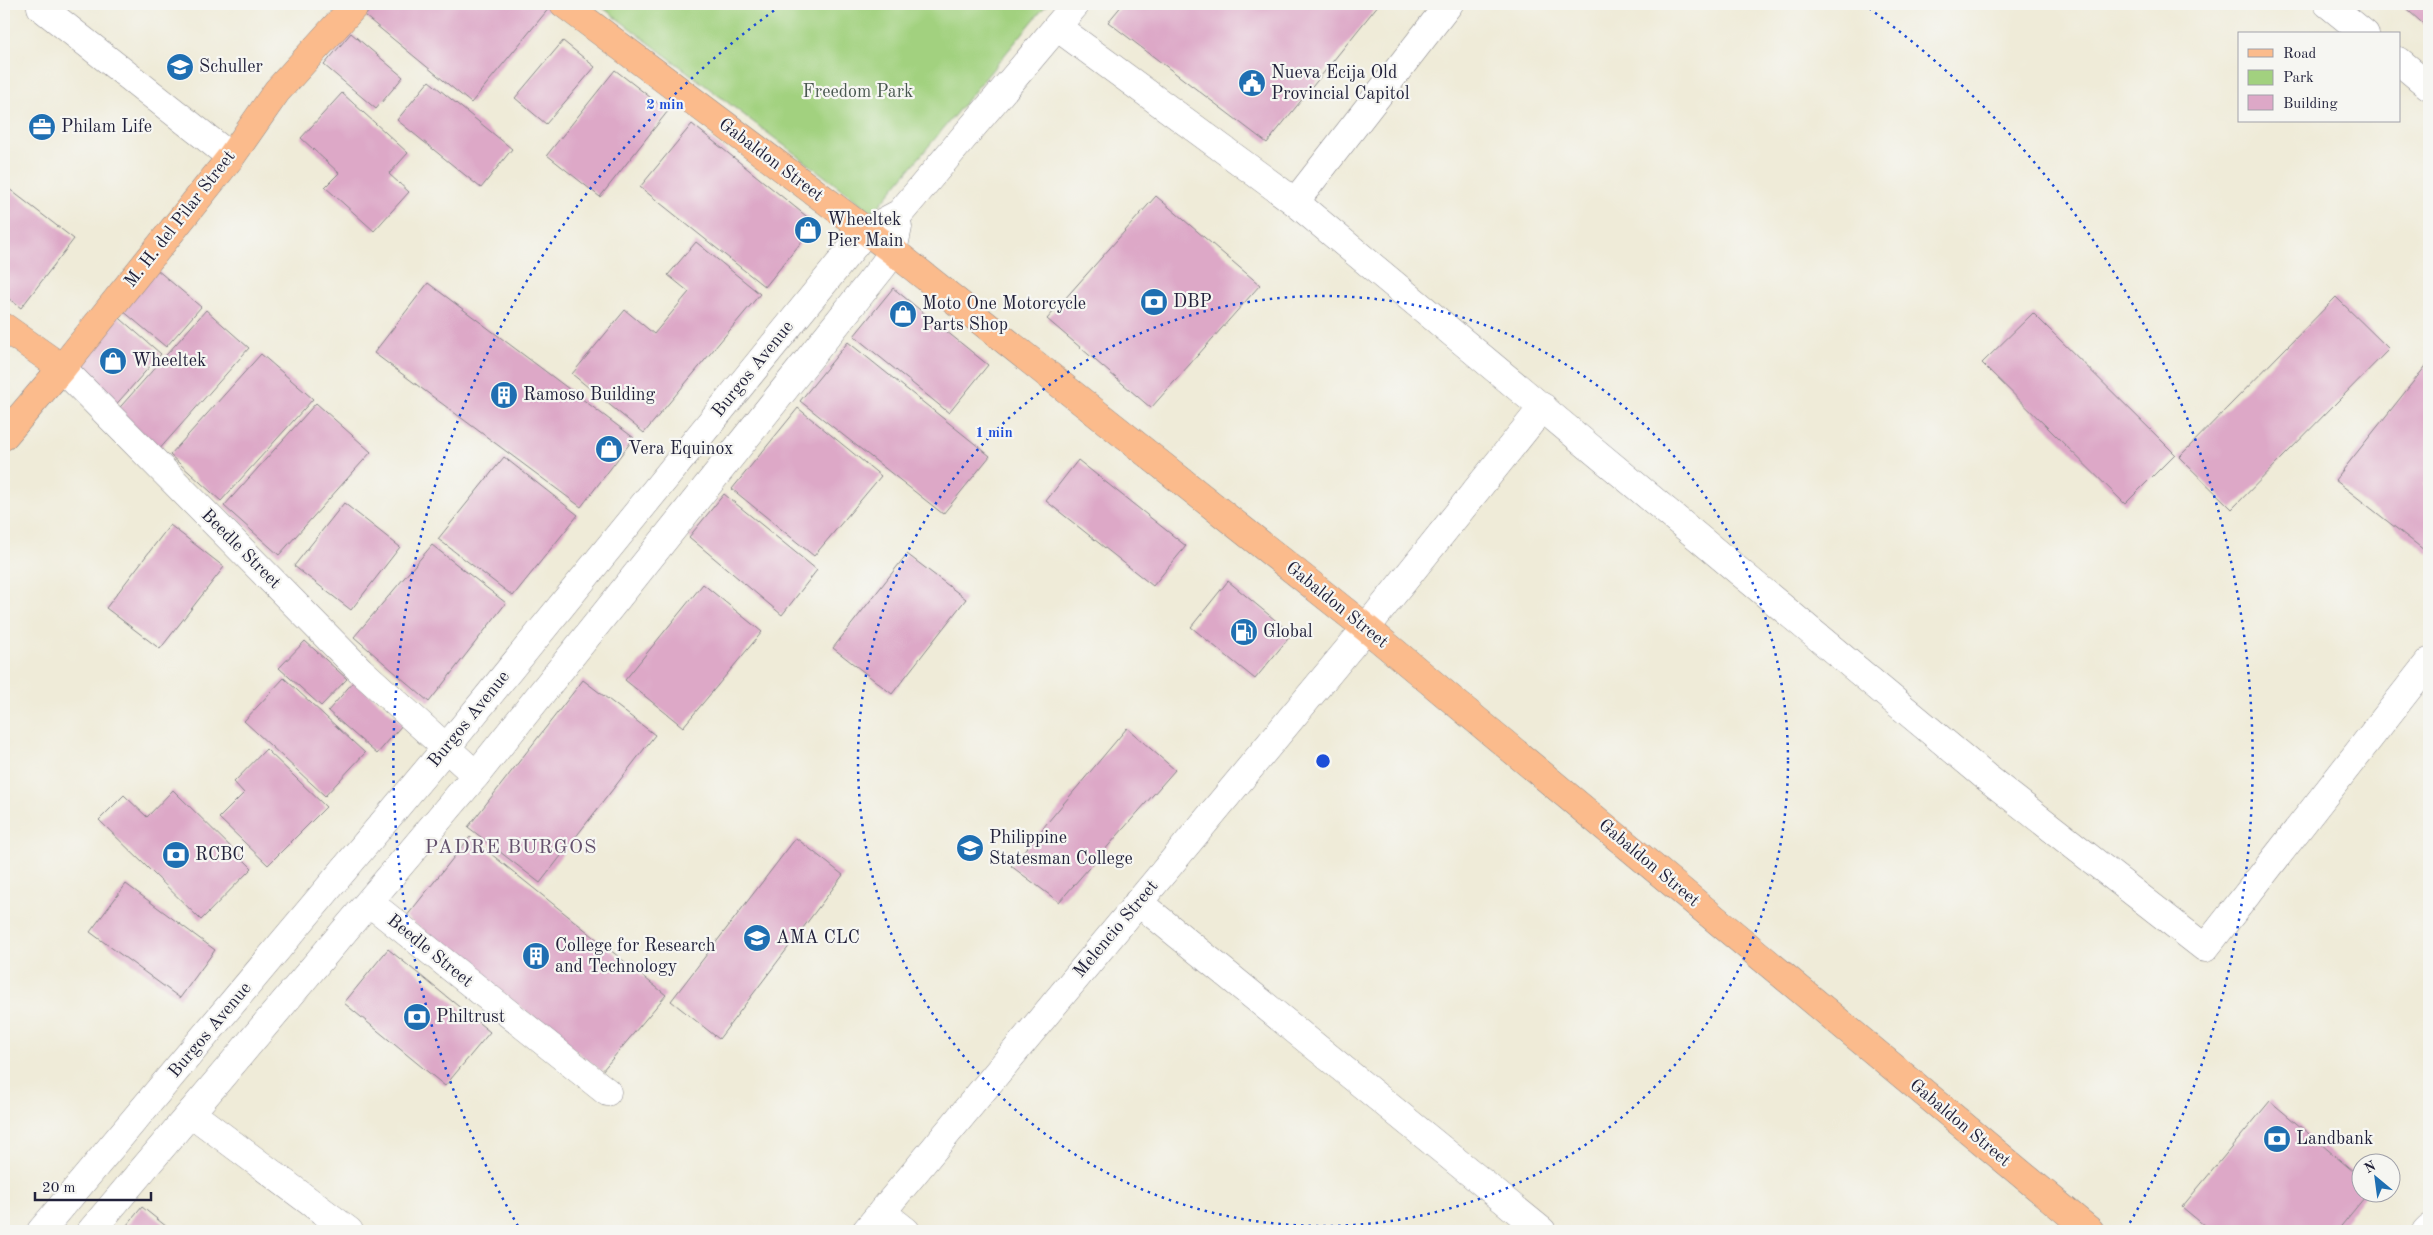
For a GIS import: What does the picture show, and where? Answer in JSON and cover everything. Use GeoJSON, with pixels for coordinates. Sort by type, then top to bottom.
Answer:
{"type":"FeatureCollection","features":[{"type":"Feature","properties":{"kind":"main road","name":"M. H. del Pilar Street"},"geometry":{"type":"LineString","coordinates":[[4,436],[62,368],[231,157],[277,91],[356,4]]}},
{"type":"Feature","properties":{"kind":"main road","name":"Gabaldon Street"},"geometry":{"type":"LineString","coordinates":[[564,4],[893,251],[1366,628],[2090,1231]]}},
{"type":"Feature","properties":{"kind":"main road","name":"Beedle Street"},"geometry":{"type":"LineString","coordinates":[[4,327],[62,368]]}},
{"type":"Feature","properties":{"kind":"street","name":"Burgos Avenue"},"geometry":{"type":"LineString","coordinates":[[41,1231],[446,748],[866,231],[900,214],[1076,4]]}},
{"type":"Feature","properties":{"kind":"street"},"geometry":{"type":"LineString","coordinates":[[1295,202],[1449,4]]}},
{"type":"Feature","properties":{"kind":"street"},"geometry":{"type":"LineString","coordinates":[[2328,4],[2363,32]]}},
{"type":"Feature","properties":{"kind":"street"},"geometry":{"type":"LineString","coordinates":[[42,7],[231,157]]}},
{"type":"Feature","properties":{"kind":"street"},"geometry":{"type":"LineString","coordinates":[[1057,27],[1295,202],[1986,777],[2205,948],[2429,662]]}},
{"type":"Feature","properties":{"kind":"street"},"geometry":{"type":"LineString","coordinates":[[2400,62],[2429,86]]}},
{"type":"Feature","properties":{"kind":"street","name":"Burgos Avenue"},"geometry":{"type":"LineString","coordinates":[[91,1231],[370,903],[476,775],[893,251],[900,214]]}},
{"type":"Feature","properties":{"kind":"street","name":"Beedle Street"},"geometry":{"type":"LineString","coordinates":[[62,368],[361,671],[476,775]]}},
{"type":"Feature","properties":{"kind":"street","name":"Melencio Street"},"geometry":{"type":"LineString","coordinates":[[874,1222],[1366,628],[1543,407]]}},
{"type":"Feature","properties":{"kind":"street"},"geometry":{"type":"LineString","coordinates":[[1138,902],[1542,1231]]}},
{"type":"Feature","properties":{"kind":"street","name":"Beedle Street"},"geometry":{"type":"LineString","coordinates":[[370,903],[607,1092]]}},
{"type":"Feature","properties":{"kind":"street"},"geometry":{"type":"LineString","coordinates":[[181,1064],[212,1088]]}},
{"type":"Feature","properties":{"kind":"street"},"geometry":{"type":"LineString","coordinates":[[191,1113],[349,1231]]}},
{"type":"Feature","properties":{"kind":"street"},"geometry":{"type":"LineString","coordinates":[[874,1222],[906,1231]]}},
{"type":"Feature","properties":{"kind":"street"},"geometry":{"type":"LineString","coordinates":[[2426,1231],[2429,1228]]}},
{"type":"Feature","properties":{"kind":"green space","name":"Freedom Park"},"geometry":{"type":"Polygon","coordinates":[[[598,4],[1047,4],[873,213],[598,4]]]}},
{"type":"Feature","properties":{"kind":"building"},"geometry":{"type":"Polygon","coordinates":[[[375,4],[547,4],[550,7],[471,103],[365,16],[375,4]]]}},
{"type":"Feature","properties":{"kind":"building","name":"Nueva Ecija Old Provincial Capitol"},"geometry":{"type":"Polygon","coordinates":[[[1123,4],[1379,4],[1267,143],[1108,22],[1123,4]]]}},
{"type":"Feature","properties":{"kind":"building"},"geometry":{"type":"Polygon","coordinates":[[[2401,4],[2429,4],[2429,29],[2401,4]]]}},
{"type":"Feature","properties":{"kind":"building"},"geometry":{"type":"Polygon","coordinates":[[[351,33],[403,77],[376,109],[324,65],[351,33]]]}},
{"type":"Feature","properties":{"kind":"building"},"geometry":{"type":"Polygon","coordinates":[[[563,41],[595,67],[546,124],[515,98],[563,41]]]}},
{"type":"Feature","properties":{"kind":"building"},"geometry":{"type":"Polygon","coordinates":[[[615,70],[668,111],[600,197],[547,155],[615,70]]]}},
{"type":"Feature","properties":{"kind":"building"},"geometry":{"type":"Polygon","coordinates":[[[429,81],[512,149],[481,188],[397,120],[429,81]]]}},
{"type":"Feature","properties":{"kind":"building"},"geometry":{"type":"Polygon","coordinates":[[[342,93],[408,153],[389,174],[409,192],[374,231],[325,187],[339,173],[301,138],[342,93]]]}},
{"type":"Feature","properties":{"kind":"building"},"geometry":{"type":"Polygon","coordinates":[[[692,124],[816,224],[765,287],[640,187],[692,124]]]}},
{"type":"Feature","properties":{"kind":"building"},"geometry":{"type":"Polygon","coordinates":[[[4,185],[74,239],[21,308],[4,295],[4,185]]]}},
{"type":"Feature","properties":{"kind":"building","name":"DBP"},"geometry":{"type":"Polygon","coordinates":[[[1156,196],[1260,285],[1151,408],[1047,319],[1156,196]]]}},
{"type":"Feature","properties":{"kind":"building"},"geometry":{"type":"Polygon","coordinates":[[[696,242],[760,294],[644,433],[572,374],[625,310],[654,334],[689,292],[668,275],[696,242]]]}},
{"type":"Feature","properties":{"kind":"building"},"geometry":{"type":"Polygon","coordinates":[[[156,269],[201,307],[166,347],[122,310],[156,269]]]}},
{"type":"Feature","properties":{"kind":"building","name":"Ramoso Building"},"geometry":{"type":"Polygon","coordinates":[[[428,283],[634,438],[581,507],[374,353],[428,283]]]}},
{"type":"Feature","properties":{"kind":"building"},"geometry":{"type":"Polygon","coordinates":[[[893,288],[988,365],[949,413],[854,336],[893,288]]]}},
{"type":"Feature","properties":{"kind":"building"},"geometry":{"type":"Polygon","coordinates":[[[2336,297],[2389,349],[2232,509],[2179,457],[2336,297]]]}},
{"type":"Feature","properties":{"kind":"building"},"geometry":{"type":"Polygon","coordinates":[[[206,310],[249,348],[157,452],[114,414],[206,310]]]}},
{"type":"Feature","properties":{"kind":"building","name":"Wheeltek"},"geometry":{"type":"Polygon","coordinates":[[[114,313],[161,354],[112,409],[65,368],[114,313]]]}},
{"type":"Feature","properties":{"kind":"building"},"geometry":{"type":"Polygon","coordinates":[[[2033,313],[2175,454],[2125,504],[1982,363],[2033,313]]]}},
{"type":"Feature","properties":{"kind":"building"},"geometry":{"type":"Polygon","coordinates":[[[848,342],[990,456],[943,514],[800,401],[848,342]]]}},
{"type":"Feature","properties":{"kind":"building"},"geometry":{"type":"Polygon","coordinates":[[[261,354],[313,399],[221,501],[170,455],[261,354]]]}},
{"type":"Feature","properties":{"kind":"building"},"geometry":{"type":"Polygon","coordinates":[[[2429,362],[2429,477],[2423,485],[2429,490],[2429,554],[2335,480],[2429,362]]]}},
{"type":"Feature","properties":{"kind":"building"},"geometry":{"type":"Polygon","coordinates":[[[316,403],[371,452],[279,555],[224,506],[316,403]]]}},
{"type":"Feature","properties":{"kind":"building"},"geometry":{"type":"Polygon","coordinates":[[[798,408],[881,476],[814,556],[732,489],[798,408]]]}},
{"type":"Feature","properties":{"kind":"building"},"geometry":{"type":"Polygon","coordinates":[[[504,457],[578,515],[513,596],[438,539],[504,457]]]}},
{"type":"Feature","properties":{"kind":"building"},"geometry":{"type":"Polygon","coordinates":[[[1078,460],[1186,546],[1153,586],[1046,501],[1078,460]]]}},
{"type":"Feature","properties":{"kind":"building"},"geometry":{"type":"Polygon","coordinates":[[[724,494],[817,570],[782,615],[689,537],[724,494]]]}},
{"type":"Feature","properties":{"kind":"building"},"geometry":{"type":"Polygon","coordinates":[[[344,503],[400,547],[351,610],[294,566],[344,503]]]}},
{"type":"Feature","properties":{"kind":"building"},"geometry":{"type":"Polygon","coordinates":[[[170,525],[224,567],[160,649],[106,608],[170,525]]]}},
{"type":"Feature","properties":{"kind":"building"},"geometry":{"type":"Polygon","coordinates":[[[432,545],[506,603],[429,702],[354,637],[432,545]]]}},
{"type":"Feature","properties":{"kind":"building"},"geometry":{"type":"Polygon","coordinates":[[[907,554],[966,599],[892,694],[833,648],[907,554]]]}},
{"type":"Feature","properties":{"kind":"building"},"geometry":{"type":"Polygon","coordinates":[[[1228,581],[1292,634],[1255,679],[1191,627],[1228,581]]]}},
{"type":"Feature","properties":{"kind":"building"},"geometry":{"type":"Polygon","coordinates":[[[703,584],[762,632],[683,727],[625,680],[703,584]]]}},
{"type":"Feature","properties":{"kind":"building"},"geometry":{"type":"Polygon","coordinates":[[[305,641],[347,679],[321,706],[279,668],[305,641]]]}},
{"type":"Feature","properties":{"kind":"building"},"geometry":{"type":"Polygon","coordinates":[[[284,678],[365,753],[325,796],[244,721],[284,678]]]}},
{"type":"Feature","properties":{"kind":"building"},"geometry":{"type":"Polygon","coordinates":[[[583,680],[655,735],[540,883],[468,827],[583,680]]]}},
{"type":"Feature","properties":{"kind":"building"},"geometry":{"type":"Polygon","coordinates":[[[354,681],[403,724],[377,754],[328,711],[354,681]]]}},
{"type":"Feature","properties":{"kind":"building"},"geometry":{"type":"Polygon","coordinates":[[[1127,728],[1175,770],[1059,902],[1011,866],[1127,728]]]}},
{"type":"Feature","properties":{"kind":"building"},"geometry":{"type":"Polygon","coordinates":[[[266,749],[326,807],[268,865],[219,818],[244,793],[234,782],[266,749]]]}},
{"type":"Feature","properties":{"kind":"building"},"geometry":{"type":"Polygon","coordinates":[[[173,790],[252,868],[201,920],[99,820],[124,795],[147,817],[173,790]]]}},
{"type":"Feature","properties":{"kind":"building","name":"College for Research and Technology"},"geometry":{"type":"Polygon","coordinates":[[[470,837],[666,995],[602,1071],[406,917],[470,837]]]}},
{"type":"Feature","properties":{"kind":"building","name":"AMA CLC"},"geometry":{"type":"Polygon","coordinates":[[[796,838],[843,875],[719,1039],[671,1001],[796,838]]]}},
{"type":"Feature","properties":{"kind":"building"},"geometry":{"type":"Polygon","coordinates":[[[126,884],[215,950],[180,998],[90,932],[126,884]]]}},
{"type":"Feature","properties":{"kind":"building","name":"Philtrust"},"geometry":{"type":"Polygon","coordinates":[[[388,949],[490,1032],[445,1086],[344,1003],[388,949]]]}},
{"type":"Feature","properties":{"kind":"building","name":"Landbank"},"geometry":{"type":"Polygon","coordinates":[[[2270,1101],[2350,1169],[2350,1202],[2361,1202],[2337,1231],[2211,1231],[2182,1207],[2270,1101]]]}},
{"type":"Feature","properties":{"kind":"building"},"geometry":{"type":"Polygon","coordinates":[[[142,1207],[172,1231],[122,1231],[142,1207]]]}},
{"type":"Feature","properties":{"kind":"place","name":"Schuller"},"geometry":{"type":"Point","coordinates":[180,67]}},
{"type":"Feature","properties":{"kind":"place","name":"Nueva Ecija Old Provincial Capitol"},"geometry":{"type":"Point","coordinates":[1252,83]}},
{"type":"Feature","properties":{"kind":"place","name":"Philam Life"},"geometry":{"type":"Point","coordinates":[42,127]}},
{"type":"Feature","properties":{"kind":"place","name":"Wheeltek Pier Main"},"geometry":{"type":"Point","coordinates":[808,230]}},
{"type":"Feature","properties":{"kind":"place","name":"DBP"},"geometry":{"type":"Point","coordinates":[1154,302]}},
{"type":"Feature","properties":{"kind":"place","name":"Moto One Motorcycle Parts Shop"},"geometry":{"type":"Point","coordinates":[903,314]}},
{"type":"Feature","properties":{"kind":"place","name":"Wheeltek"},"geometry":{"type":"Point","coordinates":[113,361]}},
{"type":"Feature","properties":{"kind":"place","name":"Ramoso Building"},"geometry":{"type":"Point","coordinates":[504,395]}},
{"type":"Feature","properties":{"kind":"place","name":"Vera Equinox"},"geometry":{"type":"Point","coordinates":[609,449]}},
{"type":"Feature","properties":{"kind":"place","name":"Global"},"geometry":{"type":"Point","coordinates":[1244,632]}},
{"type":"Feature","properties":{"kind":"place","name":"Philippine Statesman College"},"geometry":{"type":"Point","coordinates":[970,848]}},
{"type":"Feature","properties":{"kind":"place","name":"RCBC"},"geometry":{"type":"Point","coordinates":[176,855]}},
{"type":"Feature","properties":{"kind":"place","name":"AMA CLC"},"geometry":{"type":"Point","coordinates":[757,938]}},
{"type":"Feature","properties":{"kind":"place","name":"College for Research and Technology"},"geometry":{"type":"Point","coordinates":[536,956]}},
{"type":"Feature","properties":{"kind":"place","name":"Philtrust"},"geometry":{"type":"Point","coordinates":[417,1017]}},
{"type":"Feature","properties":{"kind":"place","name":"Landbank"},"geometry":{"type":"Point","coordinates":[2277,1139]}},
{"type":"Feature","properties":{"kind":"district","name":"PADRE BURGOS"},"geometry":{"type":"Point","coordinates":[511,848]}}]}
